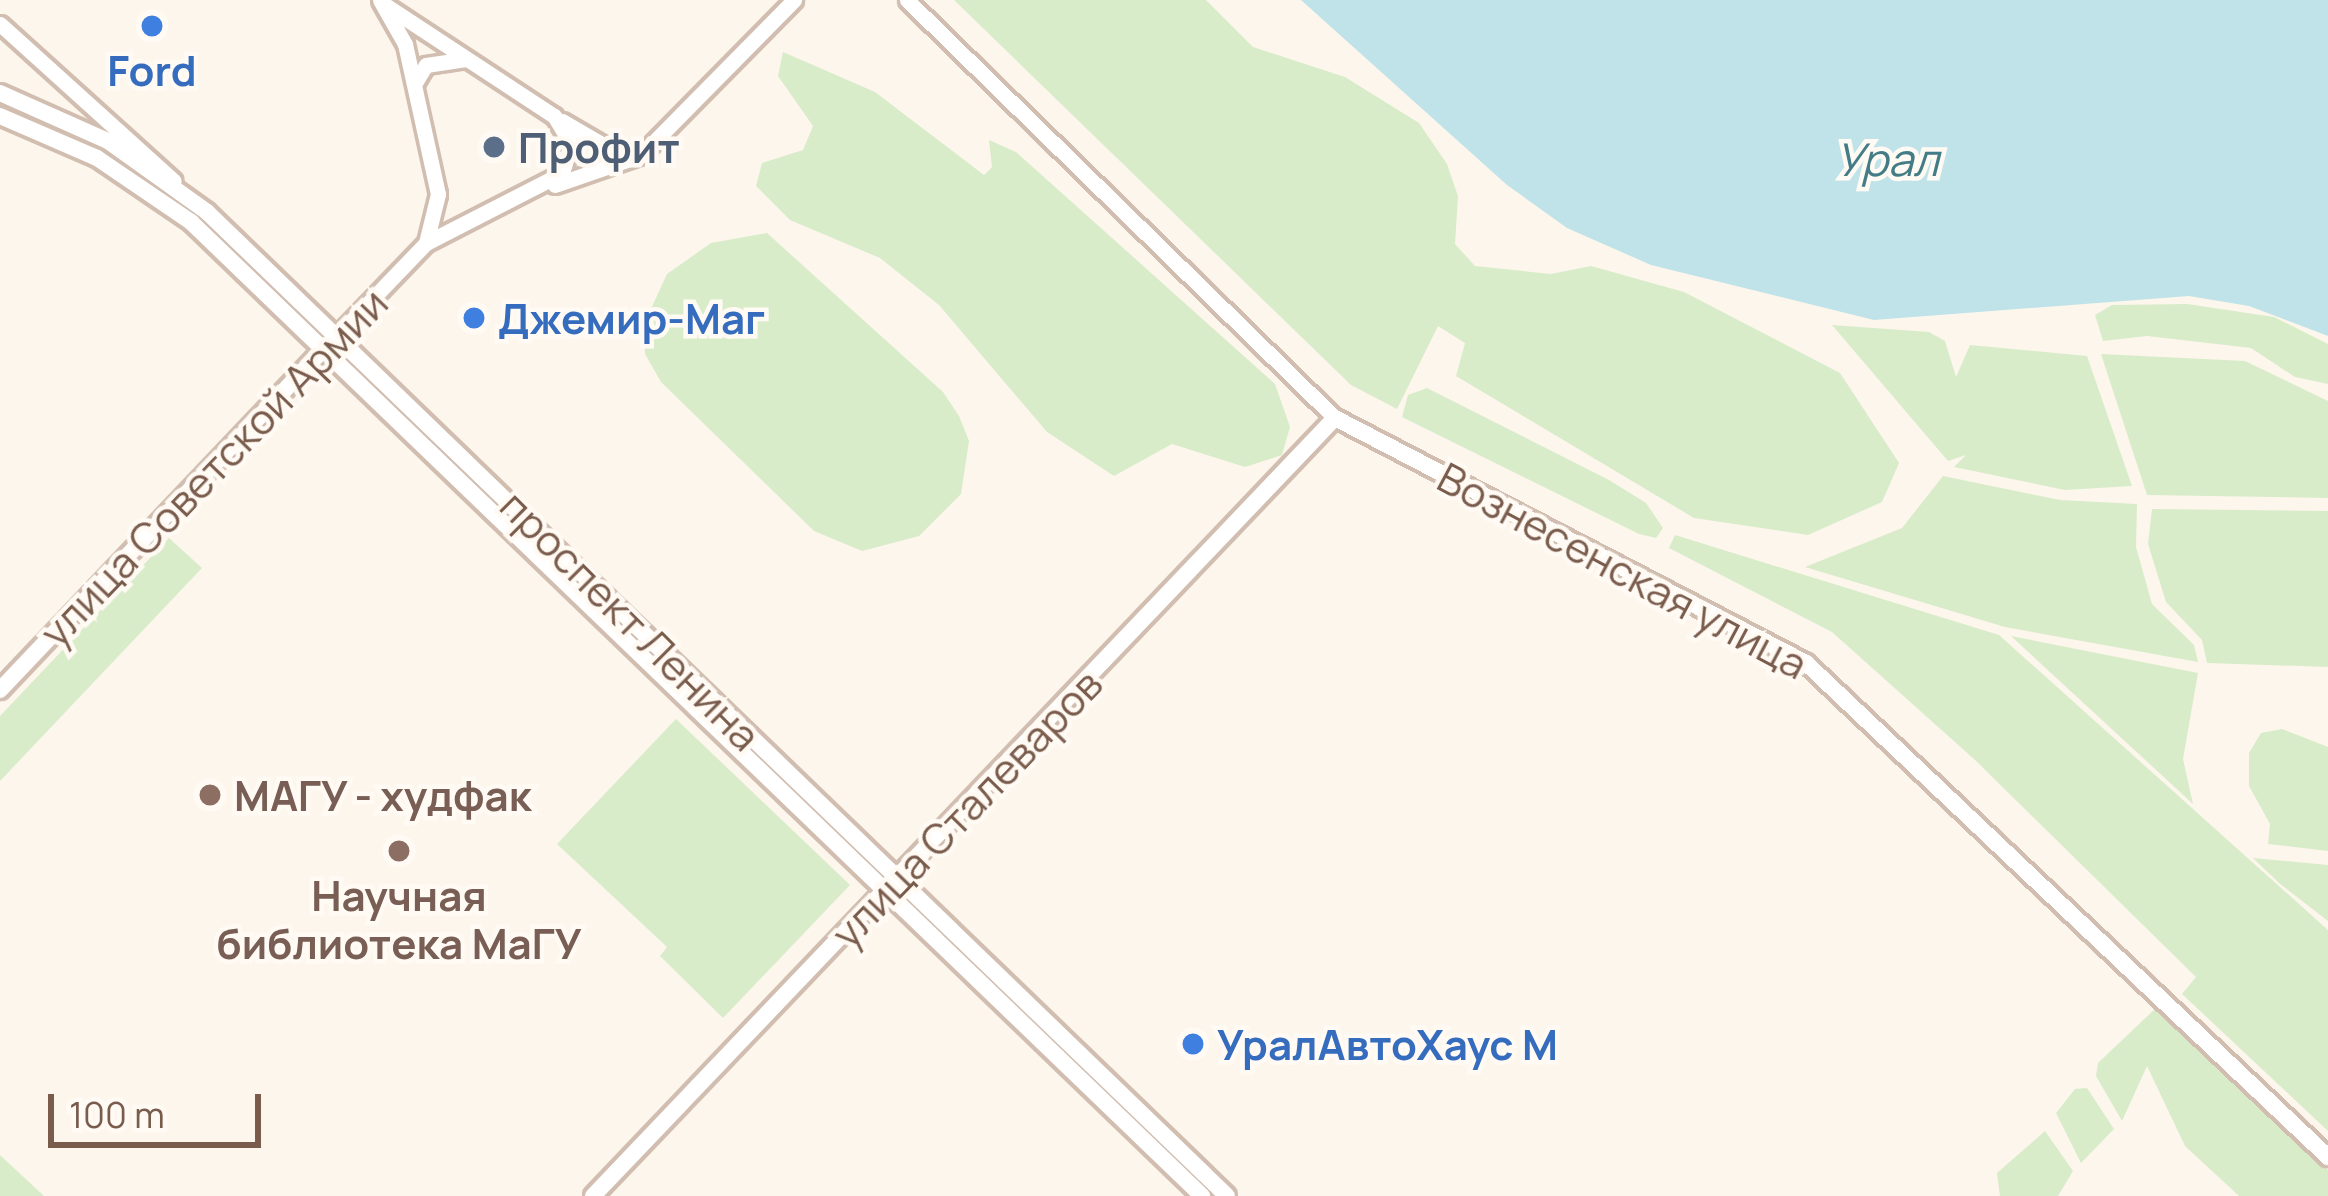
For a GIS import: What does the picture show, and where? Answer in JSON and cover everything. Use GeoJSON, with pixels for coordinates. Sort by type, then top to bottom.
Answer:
{"type":"FeatureCollection","features":[{"type":"Feature","properties":{"kind":"main road","name":"проспект Ленина"},"geometry":{"type":"LineString","coordinates":[[0,93],[108,141],[207,212],[339,336],[1202,1196]]}},
{"type":"Feature","properties":{"kind":"main road","name":"проспект Ленина"},"geometry":{"type":"LineString","coordinates":[[0,116],[97,158],[160,198],[1227,1196]]}},
{"type":"Feature","properties":{"kind":"main road","name":"улица Советской Армии"},"geometry":{"type":"LineString","coordinates":[[0,690],[323,350]]}},
{"type":"Feature","properties":{"kind":"main road","name":"улица Сталеваров"},"geometry":{"type":"LineString","coordinates":[[593,1196],[1335,418]]}},
{"type":"Feature","properties":{"kind":"main road","name":"Вознесенская улица"},"geometry":{"type":"LineString","coordinates":[[1335,418],[1806,663],[2328,1157]]}},
{"type":"Feature","properties":{"kind":"street"},"geometry":{"type":"LineString","coordinates":[[426,243],[478,211],[634,157],[794,0]]}},
{"type":"Feature","properties":{"kind":"street","name":"Вознесенская улица"},"geometry":{"type":"LineString","coordinates":[[907,0],[1335,418]]}},
{"type":"Feature","properties":{"kind":"street"},"geometry":{"type":"LineString","coordinates":[[382,3],[554,116],[634,157]]}},
{"type":"Feature","properties":{"kind":"street"},"geometry":{"type":"LineString","coordinates":[[382,3],[415,83],[438,194],[426,243]]}},
{"type":"Feature","properties":{"kind":"street"},"geometry":{"type":"LineString","coordinates":[[0,24],[207,212]]}},
{"type":"Feature","properties":{"kind":"street"},"geometry":{"type":"LineString","coordinates":[[415,83],[426,65],[444,58],[469,60]]}},
{"type":"Feature","properties":{"kind":"street"},"geometry":{"type":"LineString","coordinates":[[544,188],[569,160],[571,144],[554,116]]}},
{"type":"Feature","properties":{"kind":"street"},"geometry":{"type":"LineString","coordinates":[[438,194],[463,211],[478,211]]}},
{"type":"Feature","properties":{"kind":"street","name":"улица Советской Армии"},"geometry":{"type":"LineString","coordinates":[[323,350],[426,243]]}},
{"type":"Feature","properties":{"kind":"green space"},"geometry":{"type":"Polygon","coordinates":[[[954,0],[1206,0],[1253,47],[1345,77],[1419,123],[1447,164],[1458,196],[1455,244],[1475,266],[1551,274],[1591,266],[1684,292],[1840,373],[1899,463],[1882,502],[1808,535],[1694,518],[1456,376],[1465,343],[1438,326],[1397,409],[1351,385],[954,0]]]}},
{"type":"Feature","properties":{"kind":"green space"},"geometry":{"type":"Polygon","coordinates":[[[783,52],[875,92],[984,175],[992,167],[989,140],[1016,152],[1275,384],[1290,427],[1282,455],[1245,467],[1172,444],[1114,476],[1047,432],[939,305],[880,258],[790,220],[756,186],[762,163],[803,150],[813,126],[778,76],[783,52]]]}},
{"type":"Feature","properties":{"kind":"green space"},"geometry":{"type":"Polygon","coordinates":[[[767,233],[943,392],[959,416],[969,441],[961,494],[919,536],[862,551],[814,531],[661,382],[645,354],[644,324],[667,274],[711,243],[767,233]]]}},
{"type":"Feature","properties":{"kind":"green space"},"geometry":{"type":"Polygon","coordinates":[[[2187,304],[2274,317],[2328,344],[2328,384],[2295,377],[2251,348],[2147,336],[2103,341],[2095,315],[2112,305],[2187,304]]]}},
{"type":"Feature","properties":{"kind":"green space"},"geometry":{"type":"Polygon","coordinates":[[[1832,325],[1929,332],[1945,341],[1956,377],[1970,345],[2087,356],[2132,486],[2065,490],[1954,467],[1966,455],[1948,461],[1832,325]]]}},
{"type":"Feature","properties":{"kind":"green space"},"geometry":{"type":"Polygon","coordinates":[[[2101,354],[2245,361],[2328,401],[2328,498],[2147,495],[2101,354]]]}},
{"type":"Feature","properties":{"kind":"green space"},"geometry":{"type":"Polygon","coordinates":[[[1427,388],[1609,480],[1646,503],[1663,528],[1656,538],[1639,534],[1402,417],[1408,395],[1427,388]]]}},
{"type":"Feature","properties":{"kind":"green space"},"geometry":{"type":"Polygon","coordinates":[[[1943,476],[2060,500],[2137,504],[2136,547],[2152,604],[2194,645],[2198,662],[2005,627],[1805,567],[1902,528],[1943,476]]]}},
{"type":"Feature","properties":{"kind":"green space"},"geometry":{"type":"Polygon","coordinates":[[[2152,509],[2328,511],[2328,667],[2207,663],[2202,640],[2166,602],[2148,544],[2152,509]]]}},
{"type":"Feature","properties":{"kind":"green space"},"geometry":{"type":"Polygon","coordinates":[[[1675,535],[1999,635],[2328,930],[2328,1131],[2182,994],[2196,977],[1975,760],[1832,632],[1669,548],[1675,535]]]}},
{"type":"Feature","properties":{"kind":"green space"},"geometry":{"type":"Polygon","coordinates":[[[169,538],[202,568],[0,781],[0,716],[169,538]]]}},
{"type":"Feature","properties":{"kind":"green space"},"geometry":{"type":"Polygon","coordinates":[[[2011,636],[2198,673],[2183,759],[2193,804],[2011,636]]]}},
{"type":"Feature","properties":{"kind":"green space"},"geometry":{"type":"Polygon","coordinates":[[[676,719],[850,885],[723,1018],[660,956],[667,947],[557,844],[676,719]]]}},
{"type":"Feature","properties":{"kind":"green space"},"geometry":{"type":"Polygon","coordinates":[[[2282,729],[2328,747],[2328,851],[2268,844],[2270,824],[2249,786],[2249,753],[2261,733],[2282,729]]]}},
{"type":"Feature","properties":{"kind":"green space"},"geometry":{"type":"Polygon","coordinates":[[[2253,858],[2328,865],[2328,921],[2279,883],[2253,858]]]}},
{"type":"Feature","properties":{"kind":"green space"},"geometry":{"type":"Polygon","coordinates":[[[2157,1007],[2328,1170],[2328,1196],[2239,1196],[2185,1146],[2147,1066],[2122,1121],[2096,1076],[2098,1063],[2157,1007]]]}},
{"type":"Feature","properties":{"kind":"green space"},"geometry":{"type":"Polygon","coordinates":[[[2087,1088],[2114,1129],[2081,1163],[2056,1113],[2075,1089],[2087,1088]]]}},
{"type":"Feature","properties":{"kind":"green space"},"geometry":{"type":"Polygon","coordinates":[[[2045,1131],[2073,1171],[2058,1196],[2000,1196],[1997,1173],[2045,1131]]]}},
{"type":"Feature","properties":{"kind":"green space"},"geometry":{"type":"Polygon","coordinates":[[[0,1155],[44,1196],[0,1196],[0,1155]]]}},
{"type":"Feature","properties":{"kind":"water","name":"Урал"},"geometry":{"type":"Polygon","coordinates":[[[1301,0],[2328,0],[2328,336],[2249,306],[2189,296],[1874,320],[1651,265],[1567,228],[1507,185],[1301,0]]]}},
{"type":"Feature","properties":{"kind":"place","name":"Ford"},"geometry":{"type":"Point","coordinates":[152,26]}},
{"type":"Feature","properties":{"kind":"place","name":"Профит"},"geometry":{"type":"Point","coordinates":[494,147]}},
{"type":"Feature","properties":{"kind":"place","name":"Джемир-Маг"},"geometry":{"type":"Point","coordinates":[474,318]}},
{"type":"Feature","properties":{"kind":"place","name":"МАГУ - худфак"},"geometry":{"type":"Point","coordinates":[210,795]}},
{"type":"Feature","properties":{"kind":"place","name":"Научная библиотека МаГУ"},"geometry":{"type":"Point","coordinates":[399,851]}},
{"type":"Feature","properties":{"kind":"place","name":"УралАвтоХаус М"},"geometry":{"type":"Point","coordinates":[1193,1044]}}]}
